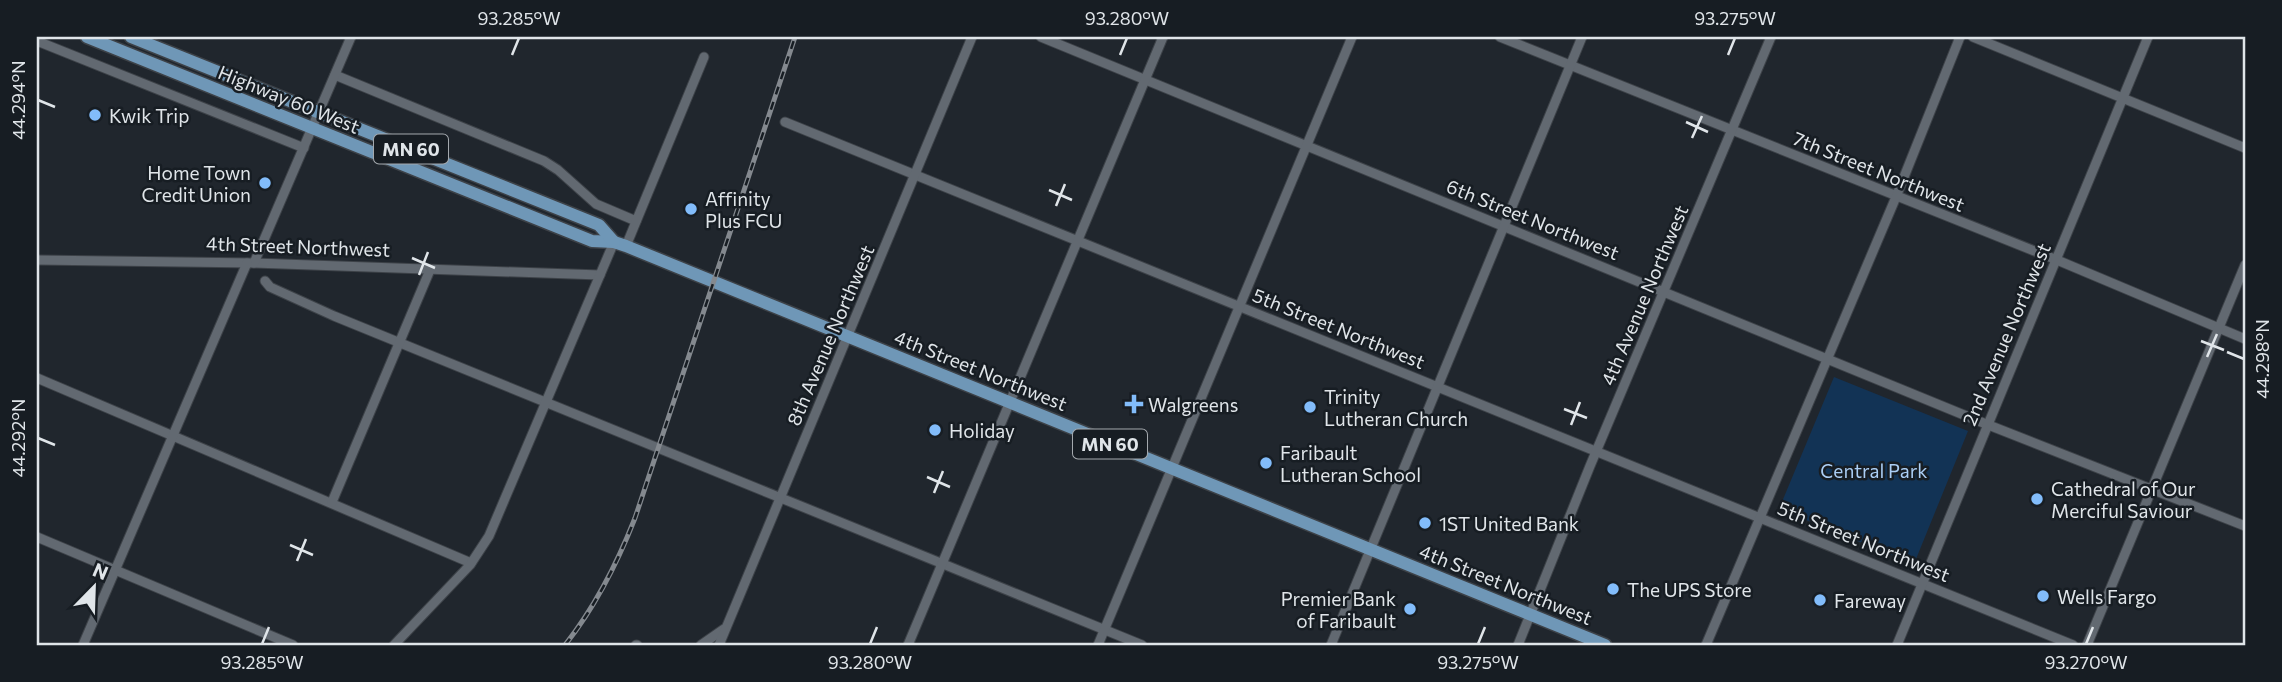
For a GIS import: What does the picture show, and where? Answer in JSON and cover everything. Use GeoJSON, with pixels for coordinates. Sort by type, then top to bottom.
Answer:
{"type":"FeatureCollection","features":[{"type":"Feature","properties":{"kind":"main road","name":"Highway 60 West"},"geometry":{"type":"LineString","coordinates":[[87,37],[592,241],[620,244]]}},
{"type":"Feature","properties":{"kind":"main road","name":"Highway 60 West"},"geometry":{"type":"LineString","coordinates":[[131,37],[599,225],[620,244]]}},
{"type":"Feature","properties":{"kind":"main road","name":"4th Street Northwest"},"geometry":{"type":"LineString","coordinates":[[620,244],[1605,645]]}},
{"type":"Feature","properties":{"kind":"street"},"geometry":{"type":"LineString","coordinates":[[83,645],[171,435],[313,130],[351,37]]}},
{"type":"Feature","properties":{"kind":"street","name":"8th Avenue Northwest"},"geometry":{"type":"LineString","coordinates":[[719,645],[972,37]]}},
{"type":"Feature","properties":{"kind":"street","name":"6th Street Northwest"},"geometry":{"type":"LineString","coordinates":[[1041,37],[1986,424],[2245,526]]}},
{"type":"Feature","properties":{"kind":"street"},"geometry":{"type":"LineString","coordinates":[[908,645],[1163,37]]}},
{"type":"Feature","properties":{"kind":"street"},"geometry":{"type":"LineString","coordinates":[[1098,645],[1352,37]]}},
{"type":"Feature","properties":{"kind":"street","name":"7th Street Northwest"},"geometry":{"type":"LineString","coordinates":[[1500,37],[2245,338]]}},
{"type":"Feature","properties":{"kind":"street"},"geometry":{"type":"LineString","coordinates":[[1331,645],[1582,37]]}},
{"type":"Feature","properties":{"kind":"street","name":"4th Avenue Northwest"},"geometry":{"type":"LineString","coordinates":[[1518,645],[1771,37]]}},
{"type":"Feature","properties":{"kind":"street"},"geometry":{"type":"LineString","coordinates":[[1706,645],[1896,197],[1960,37]]}},
{"type":"Feature","properties":{"kind":"street"},"geometry":{"type":"LineString","coordinates":[[1973,37],[2245,148]]}},
{"type":"Feature","properties":{"kind":"street","name":"2nd Avenue Northwest"},"geometry":{"type":"LineString","coordinates":[[1897,645],[2148,37]]}},
{"type":"Feature","properties":{"kind":"street"},"geometry":{"type":"LineString","coordinates":[[37,41],[51,41],[304,148]]}},
{"type":"Feature","properties":{"kind":"street"},"geometry":{"type":"LineString","coordinates":[[394,645],[471,563],[489,536],[600,275],[636,221],[704,57]]}},
{"type":"Feature","properties":{"kind":"street"},"geometry":{"type":"LineString","coordinates":[[335,75],[544,161],[596,204],[636,221]]}},
{"type":"Feature","properties":{"kind":"street","name":"5th Street Northwest"},"geometry":{"type":"LineString","coordinates":[[785,122],[2073,645]]}},
{"type":"Feature","properties":{"kind":"street","name":"4th Street Northwest"},"geometry":{"type":"LineString","coordinates":[[37,260],[251,263],[600,275]]}},
{"type":"Feature","properties":{"kind":"street"},"geometry":{"type":"LineString","coordinates":[[2087,645],[2245,265]]}},
{"type":"Feature","properties":{"kind":"street"},"geometry":{"type":"LineString","coordinates":[[332,502],[430,270]]}},
{"type":"Feature","properties":{"kind":"street"},"geometry":{"type":"LineString","coordinates":[[265,281],[270,287],[545,403],[1142,645]]}},
{"type":"Feature","properties":{"kind":"street"},"geometry":{"type":"LineString","coordinates":[[37,378],[471,563]]}},
{"type":"Feature","properties":{"kind":"street"},"geometry":{"type":"LineString","coordinates":[[37,537],[293,645]]}},
{"type":"Feature","properties":{"kind":"street"},"geometry":{"type":"LineString","coordinates":[[701,645],[714,638],[727,625]]}},
{"type":"Feature","properties":{"kind":"green space","name":"Central Park"},"geometry":{"type":"Polygon","coordinates":[[[1834,377],[1968,431],[1914,564],[1779,509],[1834,377]]]}},
{"type":"Feature","properties":{"kind":"railway"},"geometry":{"type":"LineString","coordinates":[[565,645],[604,584],[635,518],[795,37]]}},
{"type":"Feature","properties":{"kind":"place","name":"Kwik Trip"},"geometry":{"type":"Point","coordinates":[95,115]}},
{"type":"Feature","properties":{"kind":"place","name":"Home Town Credit Union"},"geometry":{"type":"Point","coordinates":[265,183]}},
{"type":"Feature","properties":{"kind":"place","name":"Affinity Plus FCU"},"geometry":{"type":"Point","coordinates":[691,209]}},
{"type":"Feature","properties":{"kind":"place","name":"Walgreens"},"geometry":{"type":"Point","coordinates":[1134,404]}},
{"type":"Feature","properties":{"kind":"place","name":"Trinity Lutheran Church"},"geometry":{"type":"Point","coordinates":[1310,407]}},
{"type":"Feature","properties":{"kind":"place","name":"Holiday"},"geometry":{"type":"Point","coordinates":[935,430]}},
{"type":"Feature","properties":{"kind":"place","name":"Faribault Lutheran School"},"geometry":{"type":"Point","coordinates":[1266,463]}},
{"type":"Feature","properties":{"kind":"place","name":"Cathedral of Our Merciful Saviour"},"geometry":{"type":"Point","coordinates":[2037,499]}},
{"type":"Feature","properties":{"kind":"place","name":"1ST United Bank"},"geometry":{"type":"Point","coordinates":[1425,523]}},
{"type":"Feature","properties":{"kind":"place","name":"The UPS Store"},"geometry":{"type":"Point","coordinates":[1613,589]}},
{"type":"Feature","properties":{"kind":"place","name":"Wells Fargo"},"geometry":{"type":"Point","coordinates":[2043,596]}},
{"type":"Feature","properties":{"kind":"place","name":"Fareway"},"geometry":{"type":"Point","coordinates":[1820,600]}},
{"type":"Feature","properties":{"kind":"place","name":"Premier Bank of Faribault"},"geometry":{"type":"Point","coordinates":[1410,609]}}]}
